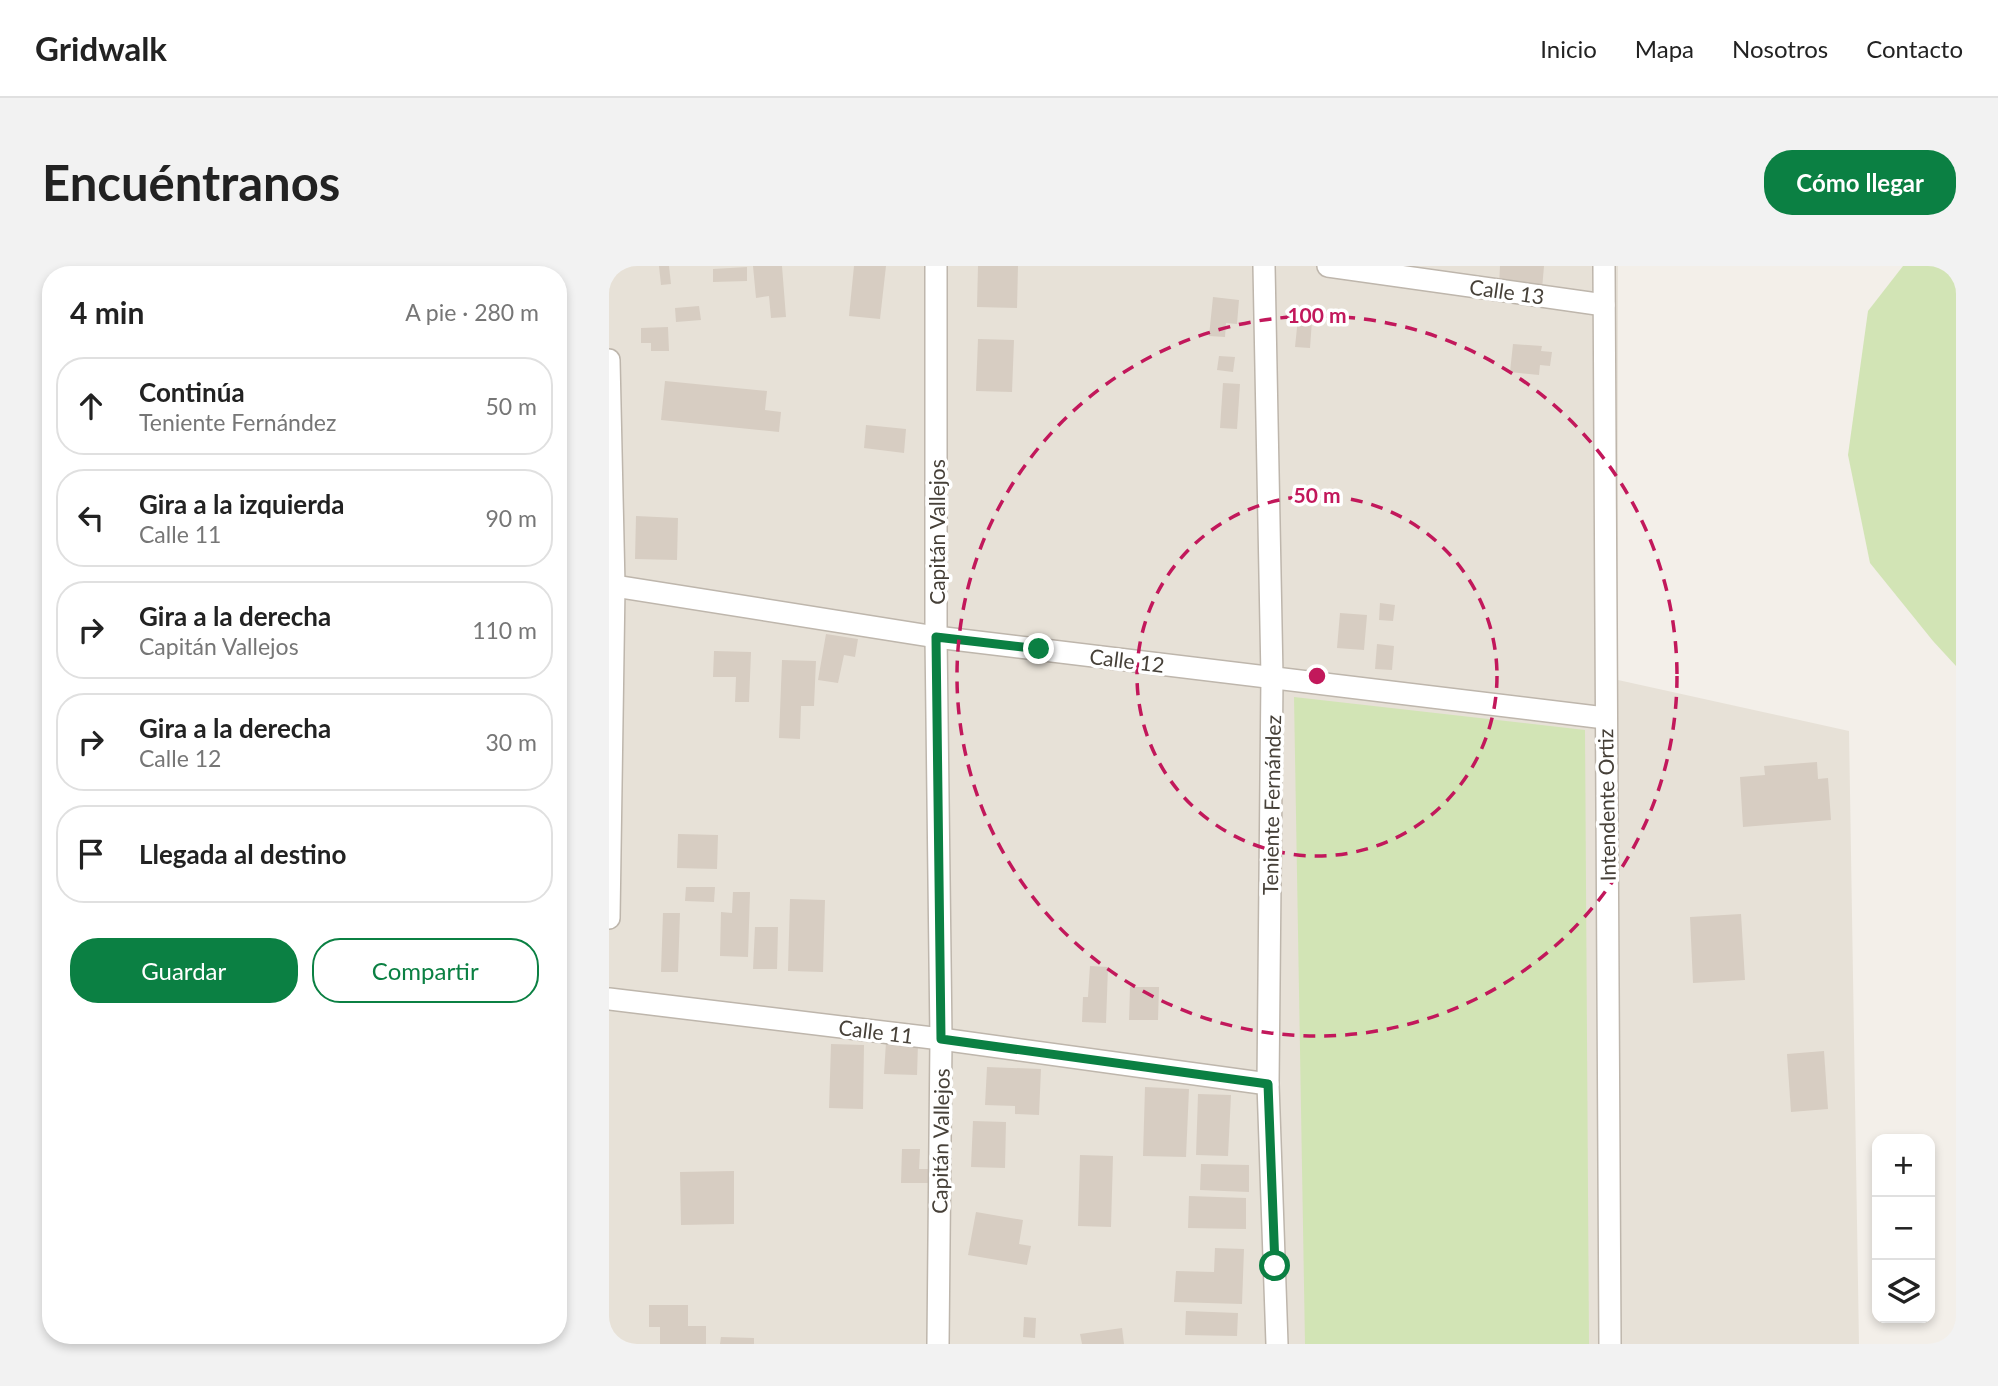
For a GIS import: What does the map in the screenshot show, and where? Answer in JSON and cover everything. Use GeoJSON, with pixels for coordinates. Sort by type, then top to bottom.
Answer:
{"type":"FeatureCollection","features":[{"type":"Feature","properties":{"kind":"street","name":"Capitán Vallejos"},"geometry":{"type":"LineString","coordinates":[[936,266],[936,637],[941,1039],[938,1344]]}},
{"type":"Feature","properties":{"kind":"street","name":"Teniente Fernández"},"geometry":{"type":"LineString","coordinates":[[1264,266],[1272,677],[1268,1084],[1277,1344]]}},
{"type":"Feature","properties":{"kind":"street","name":"Calle 13"},"geometry":{"type":"LineString","coordinates":[[1328,266],[1604,304]]}},
{"type":"Feature","properties":{"kind":"street","name":"Intendente Ortiz"},"geometry":{"type":"LineString","coordinates":[[1604,266],[1610,1344]]}},
{"type":"Feature","properties":{"kind":"street"},"geometry":{"type":"LineString","coordinates":[[609,360],[612,585],[609,918]]}},
{"type":"Feature","properties":{"kind":"street","name":"Calle 12"},"geometry":{"type":"LineString","coordinates":[[612,585],[936,637],[1605,718]]}},
{"type":"Feature","properties":{"kind":"street","name":"Calle 11"},"geometry":{"type":"LineString","coordinates":[[609,999],[941,1039],[1268,1084]]}},
{"type":"Feature","properties":{"kind":"shaded area"},"geometry":{"type":"Polygon","coordinates":[[[609,266],[1618,266],[1618,680],[1849,731],[1859,1344],[609,1344],[609,266]]]}},
{"type":"Feature","properties":{"kind":"green space"},"geometry":{"type":"Polygon","coordinates":[[[1903,266],[1956,266],[1956,666],[1870,563],[1848,455],[1868,311],[1903,266]]]}},
{"type":"Feature","properties":{"kind":"green space"},"geometry":{"type":"Polygon","coordinates":[[[1294,697],[1585,730],[1589,1344],[1305,1344],[1294,697]]]}},
{"type":"Feature","properties":{"kind":"building"},"geometry":{"type":"Polygon","coordinates":[[[659,266],[669,266],[671,284],[661,285],[659,266]]]}},
{"type":"Feature","properties":{"kind":"building"},"geometry":{"type":"Polygon","coordinates":[[[753,266],[782,266],[786,317],[771,318],[769,296],[756,298],[753,266]]]}},
{"type":"Feature","properties":{"kind":"building"},"geometry":{"type":"Polygon","coordinates":[[[854,266],[886,266],[880,319],[849,316],[854,266]]]}},
{"type":"Feature","properties":{"kind":"building"},"geometry":{"type":"Polygon","coordinates":[[[978,266],[1018,266],[1017,308],[977,307],[978,266]]]}},
{"type":"Feature","properties":{"kind":"building"},"geometry":{"type":"Polygon","coordinates":[[[1500,266],[1544,266],[1542,289],[1499,286],[1500,266]]]}},
{"type":"Feature","properties":{"kind":"building"},"geometry":{"type":"Polygon","coordinates":[[[747,267],[747,281],[713,282],[713,269],[747,267]]]}},
{"type":"Feature","properties":{"kind":"building"},"geometry":{"type":"Polygon","coordinates":[[[1213,297],[1239,300],[1237,324],[1226,323],[1225,337],[1209,336],[1213,297]]]}},
{"type":"Feature","properties":{"kind":"building"},"geometry":{"type":"Polygon","coordinates":[[[699,306],[701,320],[676,322],[675,308],[699,306]]]}},
{"type":"Feature","properties":{"kind":"building"},"geometry":{"type":"Polygon","coordinates":[[[1298,318],[1312,320],[1310,348],[1295,347],[1298,318]]]}},
{"type":"Feature","properties":{"kind":"building"},"geometry":{"type":"Polygon","coordinates":[[[668,327],[669,351],[651,351],[651,343],[641,343],[641,328],[668,327]]]}},
{"type":"Feature","properties":{"kind":"building"},"geometry":{"type":"Polygon","coordinates":[[[978,339],[1014,340],[1012,392],[976,391],[978,339]]]}},
{"type":"Feature","properties":{"kind":"building"},"geometry":{"type":"Polygon","coordinates":[[[1513,344],[1542,346],[1541,351],[1552,352],[1550,366],[1540,365],[1539,375],[1510,372],[1513,344]]]}},
{"type":"Feature","properties":{"kind":"building"},"geometry":{"type":"Polygon","coordinates":[[[1219,356],[1235,357],[1233,372],[1217,370],[1219,356]]]}},
{"type":"Feature","properties":{"kind":"building"},"geometry":{"type":"Polygon","coordinates":[[[665,381],[767,391],[765,410],[781,412],[779,432],[661,420],[665,381]]]}},
{"type":"Feature","properties":{"kind":"building"},"geometry":{"type":"Polygon","coordinates":[[[1223,383],[1240,384],[1237,429],[1220,428],[1223,383]]]}},
{"type":"Feature","properties":{"kind":"building"},"geometry":{"type":"Polygon","coordinates":[[[866,425],[906,429],[904,453],[864,448],[866,425]]]}},
{"type":"Feature","properties":{"kind":"building"},"geometry":{"type":"Polygon","coordinates":[[[636,516],[678,518],[677,560],[635,559],[636,516]]]}},
{"type":"Feature","properties":{"kind":"building"},"geometry":{"type":"Polygon","coordinates":[[[1380,603],[1395,605],[1393,621],[1379,620],[1380,603]]]}},
{"type":"Feature","properties":{"kind":"building"},"geometry":{"type":"Polygon","coordinates":[[[1340,613],[1367,615],[1364,650],[1337,648],[1340,613]]]}},
{"type":"Feature","properties":{"kind":"building"},"geometry":{"type":"Polygon","coordinates":[[[826,634],[858,639],[855,657],[844,655],[838,683],[818,680],[826,634]]]}},
{"type":"Feature","properties":{"kind":"building"},"geometry":{"type":"Polygon","coordinates":[[[1377,644],[1394,646],[1392,670],[1375,669],[1377,644]]]}},
{"type":"Feature","properties":{"kind":"building"},"geometry":{"type":"Polygon","coordinates":[[[714,651],[751,652],[749,702],[735,702],[736,677],[713,677],[714,651]]]}},
{"type":"Feature","properties":{"kind":"building"},"geometry":{"type":"Polygon","coordinates":[[[782,660],[816,661],[814,706],[801,706],[800,739],[779,738],[782,660]]]}},
{"type":"Feature","properties":{"kind":"building"},"geometry":{"type":"Polygon","coordinates":[[[1817,762],[1818,779],[1828,778],[1831,820],[1743,827],[1740,777],[1765,775],[1764,766],[1817,762]]]}},
{"type":"Feature","properties":{"kind":"building"},"geometry":{"type":"Polygon","coordinates":[[[678,834],[718,835],[717,869],[677,868],[678,834]]]}},
{"type":"Feature","properties":{"kind":"building"},"geometry":{"type":"Polygon","coordinates":[[[686,887],[715,887],[714,902],[685,901],[686,887]]]}},
{"type":"Feature","properties":{"kind":"building"},"geometry":{"type":"Polygon","coordinates":[[[733,892],[750,892],[748,957],[720,956],[721,912],[732,913],[733,892]]]}},
{"type":"Feature","properties":{"kind":"building"},"geometry":{"type":"Polygon","coordinates":[[[790,899],[825,900],[823,972],[788,971],[790,899]]]}},
{"type":"Feature","properties":{"kind":"building"},"geometry":{"type":"Polygon","coordinates":[[[663,913],[680,913],[678,972],[661,972],[663,913]]]}},
{"type":"Feature","properties":{"kind":"building"},"geometry":{"type":"Polygon","coordinates":[[[1741,914],[1745,980],[1693,983],[1690,917],[1741,914]]]}},
{"type":"Feature","properties":{"kind":"building"},"geometry":{"type":"Polygon","coordinates":[[[755,927],[778,927],[777,969],[753,969],[755,927]]]}},
{"type":"Feature","properties":{"kind":"building"},"geometry":{"type":"Polygon","coordinates":[[[1090,966],[1108,967],[1106,1023],[1082,1022],[1083,997],[1088,997],[1090,966]]]}},
{"type":"Feature","properties":{"kind":"building"},"geometry":{"type":"Polygon","coordinates":[[[1130,987],[1159,987],[1158,1020],[1129,1020],[1130,987]]]}},
{"type":"Feature","properties":{"kind":"building"},"geometry":{"type":"Polygon","coordinates":[[[886,1042],[918,1043],[917,1075],[884,1074],[886,1042]]]}},
{"type":"Feature","properties":{"kind":"building"},"geometry":{"type":"Polygon","coordinates":[[[831,1044],[864,1045],[863,1109],[829,1108],[831,1044]]]}},
{"type":"Feature","properties":{"kind":"building"},"geometry":{"type":"Polygon","coordinates":[[[1824,1051],[1828,1109],[1791,1112],[1787,1054],[1824,1051]]]}},
{"type":"Feature","properties":{"kind":"building"},"geometry":{"type":"Polygon","coordinates":[[[987,1067],[1041,1069],[1039,1115],[1015,1114],[1015,1106],[985,1105],[987,1067]]]}},
{"type":"Feature","properties":{"kind":"building"},"geometry":{"type":"Polygon","coordinates":[[[1145,1087],[1189,1089],[1186,1157],[1143,1156],[1145,1087]]]}},
{"type":"Feature","properties":{"kind":"building"},"geometry":{"type":"Polygon","coordinates":[[[1198,1094],[1231,1095],[1228,1156],[1196,1155],[1198,1094]]]}},
{"type":"Feature","properties":{"kind":"building"},"geometry":{"type":"Polygon","coordinates":[[[973,1121],[1006,1122],[1005,1168],[971,1167],[973,1121]]]}},
{"type":"Feature","properties":{"kind":"building"},"geometry":{"type":"Polygon","coordinates":[[[902,1149],[920,1149],[919,1169],[929,1169],[929,1183],[901,1183],[902,1149]]]}},
{"type":"Feature","properties":{"kind":"building"},"geometry":{"type":"Polygon","coordinates":[[[1080,1155],[1113,1156],[1111,1227],[1078,1226],[1080,1155]]]}},
{"type":"Feature","properties":{"kind":"building"},"geometry":{"type":"Polygon","coordinates":[[[1201,1164],[1249,1165],[1249,1192],[1200,1190],[1201,1164]]]}},
{"type":"Feature","properties":{"kind":"building"},"geometry":{"type":"Polygon","coordinates":[[[734,1171],[734,1224],[681,1225],[680,1172],[734,1171]]]}},
{"type":"Feature","properties":{"kind":"building"},"geometry":{"type":"Polygon","coordinates":[[[1189,1196],[1246,1198],[1246,1229],[1188,1228],[1189,1196]]]}},
{"type":"Feature","properties":{"kind":"building"},"geometry":{"type":"Polygon","coordinates":[[[976,1212],[1023,1220],[1019,1244],[1031,1246],[1027,1265],[968,1255],[976,1212]]]}},
{"type":"Feature","properties":{"kind":"building"},"geometry":{"type":"Polygon","coordinates":[[[1215,1248],[1244,1249],[1242,1304],[1174,1302],[1176,1271],[1214,1272],[1215,1248]]]}},
{"type":"Feature","properties":{"kind":"building"},"geometry":{"type":"Polygon","coordinates":[[[649,1305],[688,1305],[688,1326],[706,1326],[706,1344],[660,1344],[660,1327],[649,1327],[649,1305]]]}},
{"type":"Feature","properties":{"kind":"building"},"geometry":{"type":"Polygon","coordinates":[[[1186,1311],[1238,1313],[1237,1336],[1185,1335],[1186,1311]]]}},
{"type":"Feature","properties":{"kind":"building"},"geometry":{"type":"Polygon","coordinates":[[[1024,1317],[1036,1318],[1035,1338],[1023,1337],[1024,1317]]]}},
{"type":"Feature","properties":{"kind":"building"},"geometry":{"type":"Polygon","coordinates":[[[1122,1328],[1124,1344],[1082,1344],[1080,1334],[1122,1328]]]}},
{"type":"Feature","properties":{"kind":"building"},"geometry":{"type":"Polygon","coordinates":[[[721,1337],[754,1338],[754,1344],[720,1344],[721,1337]]]}},
{"type":"Feature","properties":{"kind":"route"},"geometry":{"type":"LineString","coordinates":[[1039,649],[936,637],[941,1039],[1268,1084],[1275,1266]]}}]}
